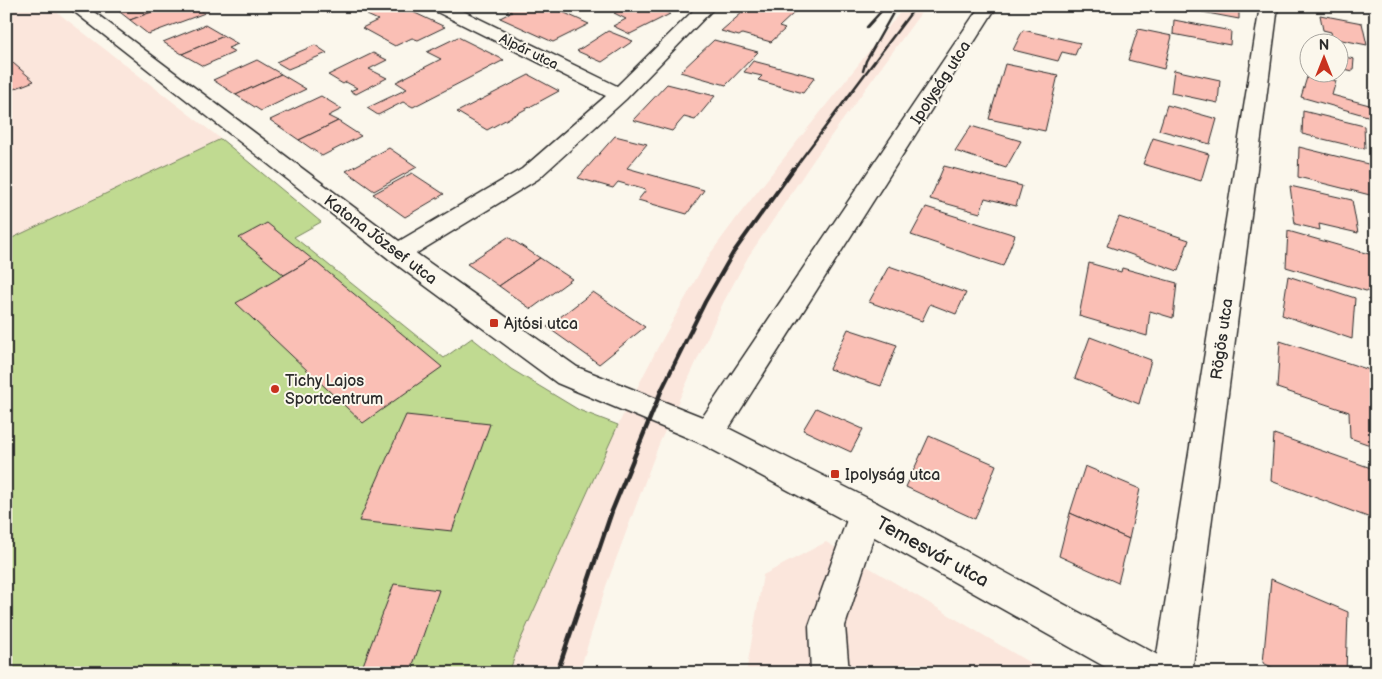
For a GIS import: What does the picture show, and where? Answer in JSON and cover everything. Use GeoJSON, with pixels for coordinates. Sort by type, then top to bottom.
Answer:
{"type":"FeatureCollection","features":[{"type":"Feature","properties":{"kind":"street","name":"Alpár utca"},"geometry":{"type":"LineString","coordinates":[[439,6],[619,95]]}},
{"type":"Feature","properties":{"kind":"street"},"geometry":{"type":"LineString","coordinates":[[398,254],[530,174],[619,95],[708,6]]}},
{"type":"Feature","properties":{"kind":"street","name":"Ipolyság utca"},"geometry":{"type":"LineString","coordinates":[[709,434],[989,6]]}},
{"type":"Feature","properties":{"kind":"street","name":"Rögös utca"},"geometry":{"type":"LineString","coordinates":[[1173,673],[1269,6]]}},
{"type":"Feature","properties":{"kind":"street","name":"Katona József utca"},"geometry":{"type":"LineString","coordinates":[[79,7],[398,254],[567,375],[709,434]]}},
{"type":"Feature","properties":{"kind":"street","name":"Temesvár utca"},"geometry":{"type":"LineString","coordinates":[[709,434],[865,514],[1154,673]]}},
{"type":"Feature","properties":{"kind":"street"},"geometry":{"type":"LineString","coordinates":[[830,673],[827,626],[865,514]]}},
{"type":"Feature","properties":{"kind":"shaded area"},"geometry":{"type":"Polygon","coordinates":[[[6,6],[49,6],[221,139],[6,245],[6,6]]]}},
{"type":"Feature","properties":{"kind":"shaded area"},"geometry":{"type":"Polygon","coordinates":[[[905,6],[926,6],[815,158],[748,257],[723,303],[659,444],[606,586],[579,673],[509,673],[520,641],[618,425],[657,349],[710,254],[905,6]]]}},
{"type":"Feature","properties":{"kind":"shaded area"},"geometry":{"type":"Polygon","coordinates":[[[826,542],[1047,673],[746,673],[763,575],[826,542]]]}},
{"type":"Feature","properties":{"kind":"green space","name":"Tichy Lajos Sportcentrum"},"geometry":{"type":"Polygon","coordinates":[[[221,139],[321,222],[294,237],[444,358],[472,338],[511,369],[579,410],[618,425],[520,641],[509,673],[6,673],[6,241],[221,139]]]}},
{"type":"Feature","properties":{"kind":"building"},"geometry":{"type":"Polygon","coordinates":[[[125,6],[168,6],[130,20],[116,9],[125,6]]]}},
{"type":"Feature","properties":{"kind":"building"},"geometry":{"type":"Polygon","coordinates":[[[168,6],[195,6],[205,13],[148,34],[130,20],[168,6]]]}},
{"type":"Feature","properties":{"kind":"building"},"geometry":{"type":"Polygon","coordinates":[[[387,6],[400,6],[445,27],[418,40],[412,38],[395,46],[362,28],[378,20],[367,15],[387,6]]]}},
{"type":"Feature","properties":{"kind":"building"},"geometry":{"type":"Polygon","coordinates":[[[515,6],[556,6],[559,8],[556,9],[589,24],[553,42],[500,18],[512,12],[507,10],[515,6]]]}},
{"type":"Feature","properties":{"kind":"building"},"geometry":{"type":"Polygon","coordinates":[[[639,6],[653,6],[670,14],[630,34],[613,26],[626,19],[614,13],[626,7],[632,10],[639,6]]]}},
{"type":"Feature","properties":{"kind":"building"},"geometry":{"type":"Polygon","coordinates":[[[750,6],[772,6],[795,12],[779,27],[785,29],[771,42],[742,34],[739,36],[721,31],[750,6]]]}},
{"type":"Feature","properties":{"kind":"building"},"geometry":{"type":"Polygon","coordinates":[[[1202,6],[1239,6],[1239,19],[1202,12],[1202,6]]]}},
{"type":"Feature","properties":{"kind":"building"},"geometry":{"type":"Polygon","coordinates":[[[1320,15],[1362,23],[1367,45],[1350,42],[1350,32],[1323,30],[1320,15]]]}},
{"type":"Feature","properties":{"kind":"building"},"geometry":{"type":"Polygon","coordinates":[[[1174,20],[1231,31],[1230,45],[1173,34],[1174,20]]]}},
{"type":"Feature","properties":{"kind":"building"},"geometry":{"type":"Polygon","coordinates":[[[205,25],[224,36],[182,54],[163,42],[205,25]]]}},
{"type":"Feature","properties":{"kind":"building"},"geometry":{"type":"Polygon","coordinates":[[[1138,29],[1172,36],[1164,69],[1128,60],[1138,29]]]}},
{"type":"Feature","properties":{"kind":"building"},"geometry":{"type":"Polygon","coordinates":[[[1023,30],[1080,43],[1075,55],[1062,52],[1058,61],[1013,50],[1023,30]]]}},
{"type":"Feature","properties":{"kind":"building"},"geometry":{"type":"Polygon","coordinates":[[[608,31],[633,41],[602,62],[577,51],[608,31]]]}},
{"type":"Feature","properties":{"kind":"building"},"geometry":{"type":"Polygon","coordinates":[[[224,36],[238,44],[228,48],[235,52],[203,66],[182,54],[224,36]]]}},
{"type":"Feature","properties":{"kind":"building"},"geometry":{"type":"Polygon","coordinates":[[[458,37],[504,60],[413,107],[403,102],[378,115],[367,108],[407,89],[396,82],[441,59],[427,52],[458,37]]]}},
{"type":"Feature","properties":{"kind":"building"},"geometry":{"type":"Polygon","coordinates":[[[714,40],[758,52],[726,85],[680,72],[714,40]]]}},
{"type":"Feature","properties":{"kind":"building"},"geometry":{"type":"Polygon","coordinates":[[[315,45],[327,53],[288,69],[276,62],[315,45]]]}},
{"type":"Feature","properties":{"kind":"building"},"geometry":{"type":"Polygon","coordinates":[[[373,53],[387,60],[369,69],[387,78],[356,94],[350,91],[357,88],[346,82],[343,84],[328,75],[373,53]]]}},
{"type":"Feature","properties":{"kind":"building"},"geometry":{"type":"Polygon","coordinates":[[[6,57],[34,81],[6,92],[6,57]]]}},
{"type":"Feature","properties":{"kind":"building"},"geometry":{"type":"Polygon","coordinates":[[[1350,58],[1354,59],[1353,71],[1350,70],[1350,58]]]}},
{"type":"Feature","properties":{"kind":"building"},"geometry":{"type":"Polygon","coordinates":[[[257,60],[281,74],[236,95],[213,80],[257,60]]]}},
{"type":"Feature","properties":{"kind":"building"},"geometry":{"type":"Polygon","coordinates":[[[753,61],[815,77],[803,93],[758,80],[762,76],[744,72],[753,61]]]}},
{"type":"Feature","properties":{"kind":"building"},"geometry":{"type":"Polygon","coordinates":[[[1005,64],[1058,75],[1045,131],[989,119],[1005,64]]]}},
{"type":"Feature","properties":{"kind":"building"},"geometry":{"type":"Polygon","coordinates":[[[1174,70],[1220,80],[1218,103],[1171,93],[1174,70]]]}},
{"type":"Feature","properties":{"kind":"building"},"geometry":{"type":"Polygon","coordinates":[[[281,74],[306,89],[261,111],[236,95],[281,74]]]}},
{"type":"Feature","properties":{"kind":"building"},"geometry":{"type":"Polygon","coordinates":[[[529,75],[559,91],[487,130],[457,112],[529,75]]]}},
{"type":"Feature","properties":{"kind":"building"},"geometry":{"type":"Polygon","coordinates":[[[1306,82],[1336,82],[1332,95],[1373,106],[1371,117],[1301,97],[1306,82]]]}},
{"type":"Feature","properties":{"kind":"building"},"geometry":{"type":"Polygon","coordinates":[[[667,84],[715,96],[695,120],[684,117],[672,131],[633,120],[667,84]]]}},
{"type":"Feature","properties":{"kind":"building"},"geometry":{"type":"Polygon","coordinates":[[[321,96],[342,109],[328,116],[338,121],[299,140],[270,120],[321,96]]]}},
{"type":"Feature","properties":{"kind":"building"},"geometry":{"type":"Polygon","coordinates":[[[1167,105],[1217,119],[1210,144],[1159,130],[1167,105]]]}},
{"type":"Feature","properties":{"kind":"building"},"geometry":{"type":"Polygon","coordinates":[[[1303,111],[1364,126],[1365,149],[1302,134],[1303,111]]]}},
{"type":"Feature","properties":{"kind":"building"},"geometry":{"type":"Polygon","coordinates":[[[338,121],[361,136],[322,156],[299,140],[338,121]]]}},
{"type":"Feature","properties":{"kind":"building"},"geometry":{"type":"Polygon","coordinates":[[[971,126],[1021,141],[1006,168],[955,151],[971,126]]]}},
{"type":"Feature","properties":{"kind":"building"},"geometry":{"type":"Polygon","coordinates":[[[615,136],[647,144],[627,168],[704,190],[687,214],[638,200],[646,190],[618,182],[613,188],[578,178],[615,136]]]}},
{"type":"Feature","properties":{"kind":"building"},"geometry":{"type":"Polygon","coordinates":[[[1153,138],[1209,154],[1201,181],[1143,164],[1153,138]]]}},
{"type":"Feature","properties":{"kind":"building"},"geometry":{"type":"Polygon","coordinates":[[[1299,147],[1372,165],[1374,196],[1298,177],[1299,147]]]}},
{"type":"Feature","properties":{"kind":"building"},"geometry":{"type":"Polygon","coordinates":[[[389,148],[417,167],[374,191],[346,171],[389,148]]]}},
{"type":"Feature","properties":{"kind":"building"},"geometry":{"type":"Polygon","coordinates":[[[944,166],[1022,186],[1016,206],[985,198],[980,213],[930,199],[944,166]]]}},
{"type":"Feature","properties":{"kind":"building"},"geometry":{"type":"Polygon","coordinates":[[[412,173],[444,194],[405,217],[373,194],[412,173]]]}},
{"type":"Feature","properties":{"kind":"building"},"geometry":{"type":"Polygon","coordinates":[[[1290,186],[1352,200],[1358,233],[1319,224],[1320,230],[1295,224],[1290,186]]]}},
{"type":"Feature","properties":{"kind":"building"},"geometry":{"type":"Polygon","coordinates":[[[926,207],[1015,235],[1003,266],[911,235],[926,207]]]}},
{"type":"Feature","properties":{"kind":"building"},"geometry":{"type":"Polygon","coordinates":[[[1119,217],[1189,240],[1178,271],[1107,246],[1119,217]]]}},
{"type":"Feature","properties":{"kind":"building"},"geometry":{"type":"Polygon","coordinates":[[[267,223],[312,259],[284,275],[239,238],[267,223]]]}},
{"type":"Feature","properties":{"kind":"building"},"geometry":{"type":"Polygon","coordinates":[[[1288,231],[1376,256],[1376,294],[1286,267],[1288,231]]]}},
{"type":"Feature","properties":{"kind":"building"},"geometry":{"type":"Polygon","coordinates":[[[508,237],[540,258],[499,286],[467,264],[508,237]]]}},
{"type":"Feature","properties":{"kind":"building"},"geometry":{"type":"Polygon","coordinates":[[[540,258],[572,279],[531,309],[499,286],[540,258]]]}},
{"type":"Feature","properties":{"kind":"building"},"geometry":{"type":"Polygon","coordinates":[[[312,259],[442,367],[363,423],[236,303],[312,259]]]}},
{"type":"Feature","properties":{"kind":"building"},"geometry":{"type":"Polygon","coordinates":[[[1089,263],[1121,272],[1122,268],[1177,283],[1173,318],[1150,311],[1147,336],[1079,316],[1089,263]]]}},
{"type":"Feature","properties":{"kind":"building"},"geometry":{"type":"Polygon","coordinates":[[[889,266],[966,293],[956,314],[930,304],[922,321],[869,302],[889,266]]]}},
{"type":"Feature","properties":{"kind":"building"},"geometry":{"type":"Polygon","coordinates":[[[1288,276],[1355,298],[1352,339],[1282,315],[1288,276]]]}},
{"type":"Feature","properties":{"kind":"building"},"geometry":{"type":"Polygon","coordinates":[[[593,292],[645,327],[599,364],[547,327],[593,292]]]}},
{"type":"Feature","properties":{"kind":"building"},"geometry":{"type":"Polygon","coordinates":[[[848,329],[897,345],[881,386],[829,369],[848,329]]]}},
{"type":"Feature","properties":{"kind":"building"},"geometry":{"type":"Polygon","coordinates":[[[1090,337],[1151,360],[1139,404],[1075,378],[1090,337]]]}},
{"type":"Feature","properties":{"kind":"building"},"geometry":{"type":"Polygon","coordinates":[[[1280,341],[1376,372],[1376,447],[1350,438],[1349,412],[1277,388],[1280,341]]]}},
{"type":"Feature","properties":{"kind":"building"},"geometry":{"type":"Polygon","coordinates":[[[816,408],[863,429],[851,452],[803,430],[816,408]]]}},
{"type":"Feature","properties":{"kind":"building"},"geometry":{"type":"Polygon","coordinates":[[[406,415],[490,424],[452,531],[359,521],[406,415]]]}},
{"type":"Feature","properties":{"kind":"building"},"geometry":{"type":"Polygon","coordinates":[[[1274,434],[1371,468],[1373,519],[1271,481],[1274,434]]]}},
{"type":"Feature","properties":{"kind":"building"},"geometry":{"type":"Polygon","coordinates":[[[929,436],[996,465],[975,519],[906,487],[929,436]]]}},
{"type":"Feature","properties":{"kind":"building"},"geometry":{"type":"Polygon","coordinates":[[[1085,466],[1140,489],[1129,539],[1070,513],[1085,466]]]}},
{"type":"Feature","properties":{"kind":"building"},"geometry":{"type":"Polygon","coordinates":[[[1070,513],[1129,539],[1118,583],[1059,556],[1070,513]]]}},
{"type":"Feature","properties":{"kind":"building"},"geometry":{"type":"Polygon","coordinates":[[[1271,579],[1348,612],[1346,673],[1284,673],[1263,663],[1271,579]]]}},
{"type":"Feature","properties":{"kind":"building"},"geometry":{"type":"Polygon","coordinates":[[[394,584],[439,590],[410,673],[360,673],[394,584]]]}},
{"type":"Feature","properties":{"kind":"railway"},"geometry":{"type":"LineString","coordinates":[[867,27],[886,6]]}},
{"type":"Feature","properties":{"kind":"railway"},"geometry":{"type":"LineString","coordinates":[[863,71],[866,61],[897,6]]}},
{"type":"Feature","properties":{"kind":"railway"},"geometry":{"type":"LineString","coordinates":[[793,170],[916,6]]}},
{"type":"Feature","properties":{"kind":"railway"},"geometry":{"type":"LineString","coordinates":[[661,391],[705,302],[733,253],[794,168]]}},
{"type":"Feature","properties":{"kind":"railway"},"geometry":{"type":"LineString","coordinates":[[557,673],[612,511],[662,389]]}},
{"type":"Feature","properties":{"kind":"place","name":"Ajtósi utca"},"geometry":{"type":"Point","coordinates":[494,323]}},
{"type":"Feature","properties":{"kind":"place","name":"Tichy Lajos Sportcentrum"},"geometry":{"type":"Point","coordinates":[275,389]}},
{"type":"Feature","properties":{"kind":"place","name":"Ipolyság utca"},"geometry":{"type":"Point","coordinates":[835,474]}}]}
